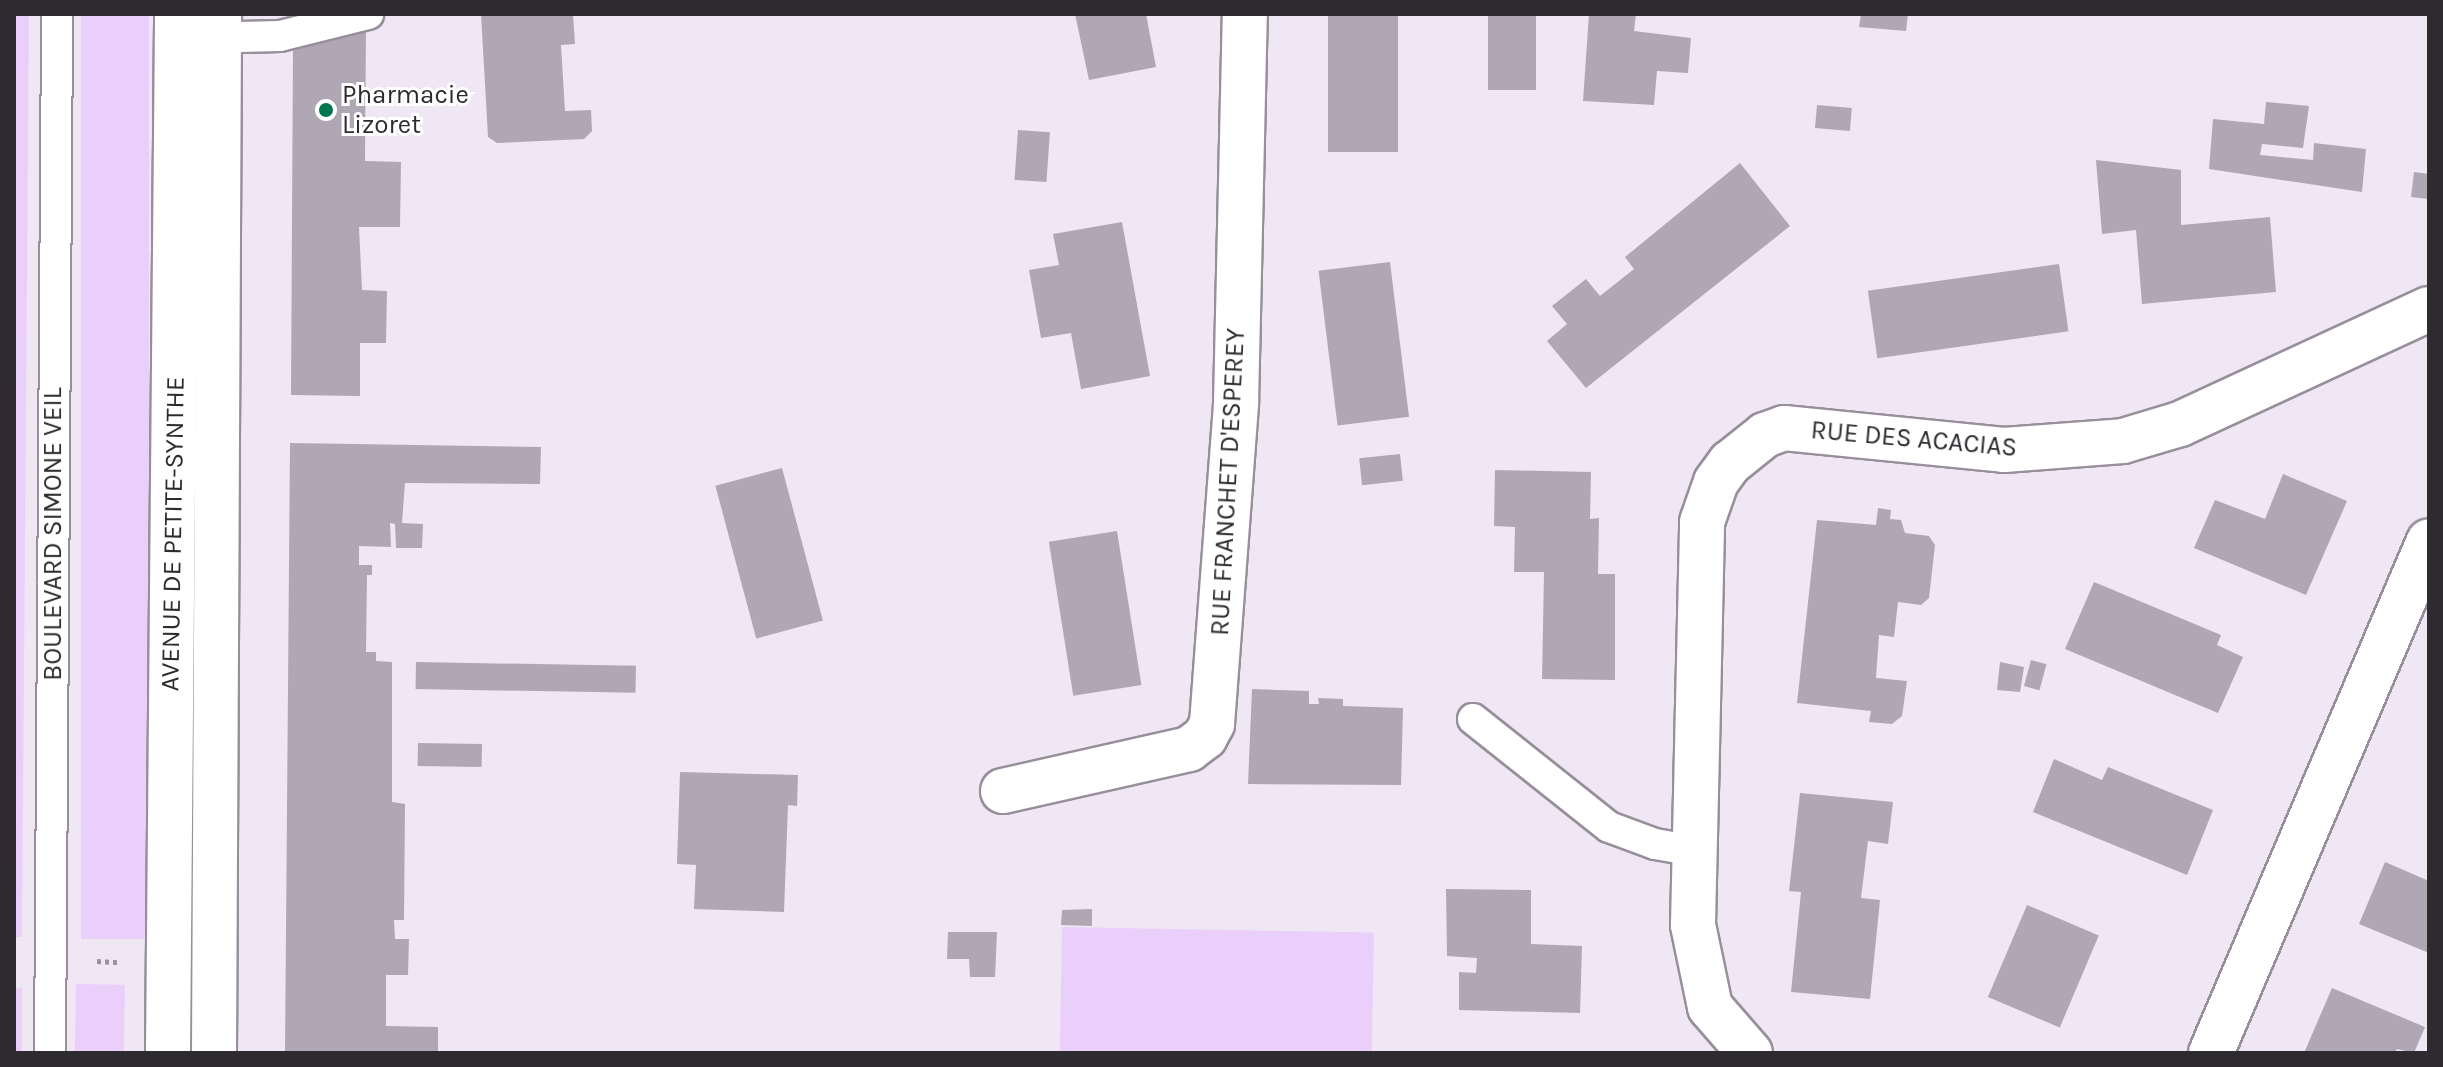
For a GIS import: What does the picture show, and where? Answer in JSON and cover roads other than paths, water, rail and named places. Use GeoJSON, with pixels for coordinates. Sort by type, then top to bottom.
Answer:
{"type":"FeatureCollection","features":[{"type":"Feature","properties":{"kind":"street","name":"RUE FRANCHET D'ESPEREY"},"geometry":{"type":"LineString","coordinates":[[1003,791],[1189,749],[1205,737],[1212,724],[1236,403],[1245,14]]}},
{"type":"Feature","properties":{"kind":"street","name":"AVENUE DE PETITE-SYNTHE"},"geometry":{"type":"LineString","coordinates":[[168,1053],[198,26]]}},
{"type":"Feature","properties":{"kind":"street","name":"AVENUE DE PETITE-SYNTHE"},"geometry":{"type":"LineString","coordinates":[[198,26],[214,1053]]}},
{"type":"Feature","properties":{"kind":"street","name":"RUE DES ACACIAS"},"geometry":{"type":"LineString","coordinates":[[1750,1053],[1725,1030],[1701,981],[1693,925],[1702,522],[1716,482],[1748,447],[1784,428],[1808,427],[2004,450],[2123,441],[2180,424],[2429,309]]}},
{"type":"Feature","properties":{"kind":"street"},"geometry":{"type":"LineString","coordinates":[[2211,1053],[2429,541]]}},
{"type":"Feature","properties":{"kind":"lane","name":"BOULEVARD SIMONE VEIL"},"geometry":{"type":"LineString","coordinates":[[50,1053],[57,14]]}},
{"type":"Feature","properties":{"kind":"lane"},"geometry":{"type":"LineString","coordinates":[[198,26],[280,36],[368,14]]}},
{"type":"Feature","properties":{"kind":"lane"},"geometry":{"type":"LineString","coordinates":[[1473,719],[1609,827],[1655,844],[1695,851]]}},
{"type":"Feature","properties":{"kind":"place","name":"Pharmacie Lizoret"},"geometry":{"type":"Point","coordinates":[326,110]}}]}
